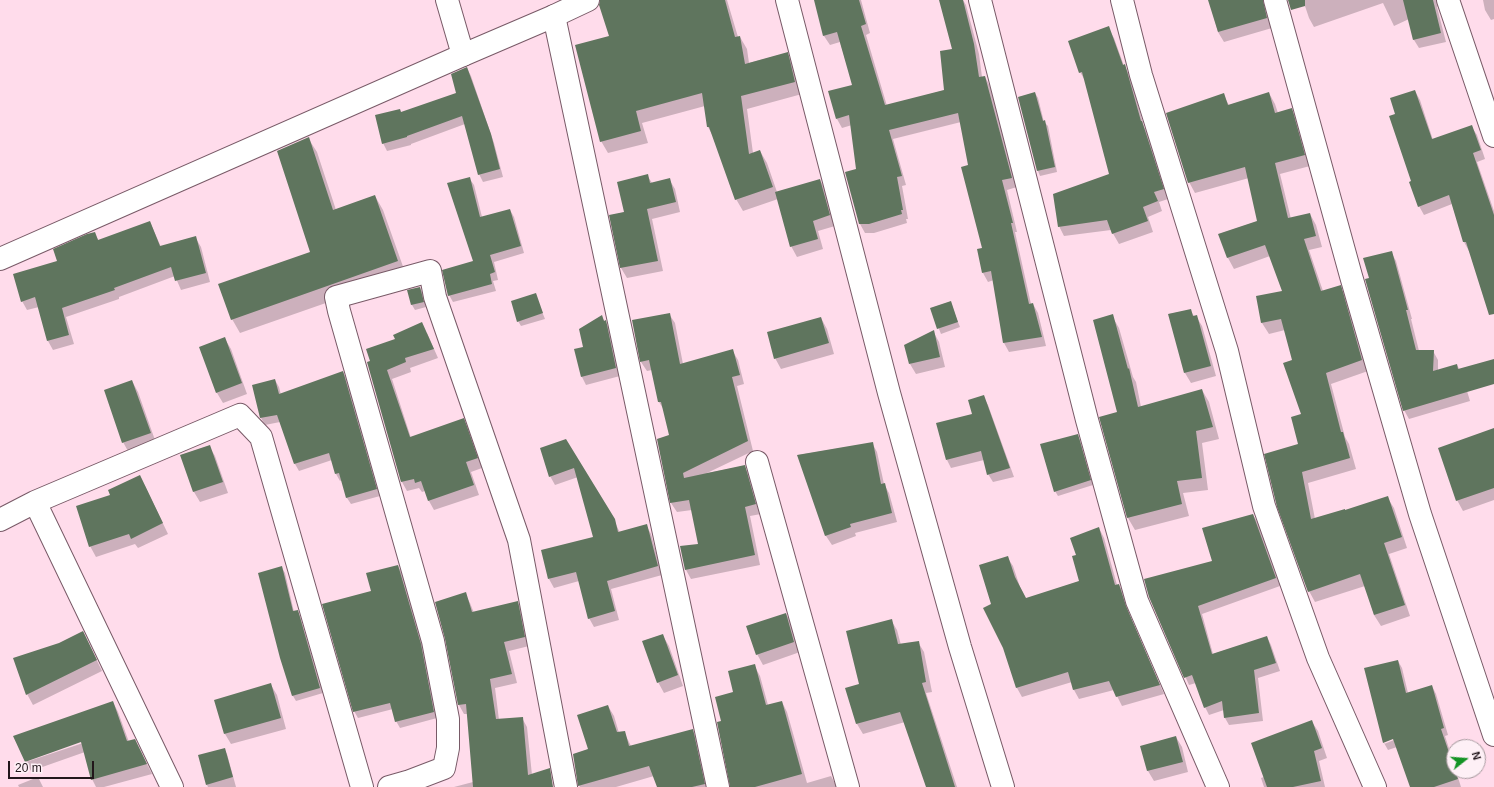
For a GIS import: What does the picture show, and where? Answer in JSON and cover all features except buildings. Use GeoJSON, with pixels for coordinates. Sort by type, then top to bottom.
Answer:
{"type":"FeatureCollection","features":[{"type":"Feature","properties":{"kind":"street"},"geometry":{"type":"LineString","coordinates":[[447,0],[463,55]]}},
{"type":"Feature","properties":{"kind":"street"},"geometry":{"type":"LineString","coordinates":[[0,259],[588,0]]}},
{"type":"Feature","properties":{"kind":"street"},"geometry":{"type":"LineString","coordinates":[[787,0],[889,393],[960,647],[1003,787]]}},
{"type":"Feature","properties":{"kind":"street"},"geometry":{"type":"LineString","coordinates":[[980,0],[1085,412],[1137,601],[1218,787]]}},
{"type":"Feature","properties":{"kind":"street"},"geometry":{"type":"LineString","coordinates":[[1122,0],[1141,75],[1227,351],[1264,506],[1318,658],[1375,787]]}},
{"type":"Feature","properties":{"kind":"street"},"geometry":{"type":"LineString","coordinates":[[1274,0],[1351,276],[1420,514],[1494,735]]}},
{"type":"Feature","properties":{"kind":"street"},"geometry":{"type":"LineString","coordinates":[[1448,0],[1494,136]]}},
{"type":"Feature","properties":{"kind":"street"},"geometry":{"type":"LineString","coordinates":[[554,16],[718,787]]}},
{"type":"Feature","properties":{"kind":"street"},"geometry":{"type":"LineString","coordinates":[[403,785],[444,768],[448,748],[448,719],[433,641],[336,297],[430,272],[435,297],[519,540],[566,787]]}},
{"type":"Feature","properties":{"kind":"street"},"geometry":{"type":"LineString","coordinates":[[0,520],[35,502],[240,415],[262,436],[362,787]]}},
{"type":"Feature","properties":{"kind":"street"},"geometry":{"type":"LineString","coordinates":[[757,462],[848,787]]}},
{"type":"Feature","properties":{"kind":"street"},"geometry":{"type":"LineString","coordinates":[[35,502],[172,787]]}}]}
